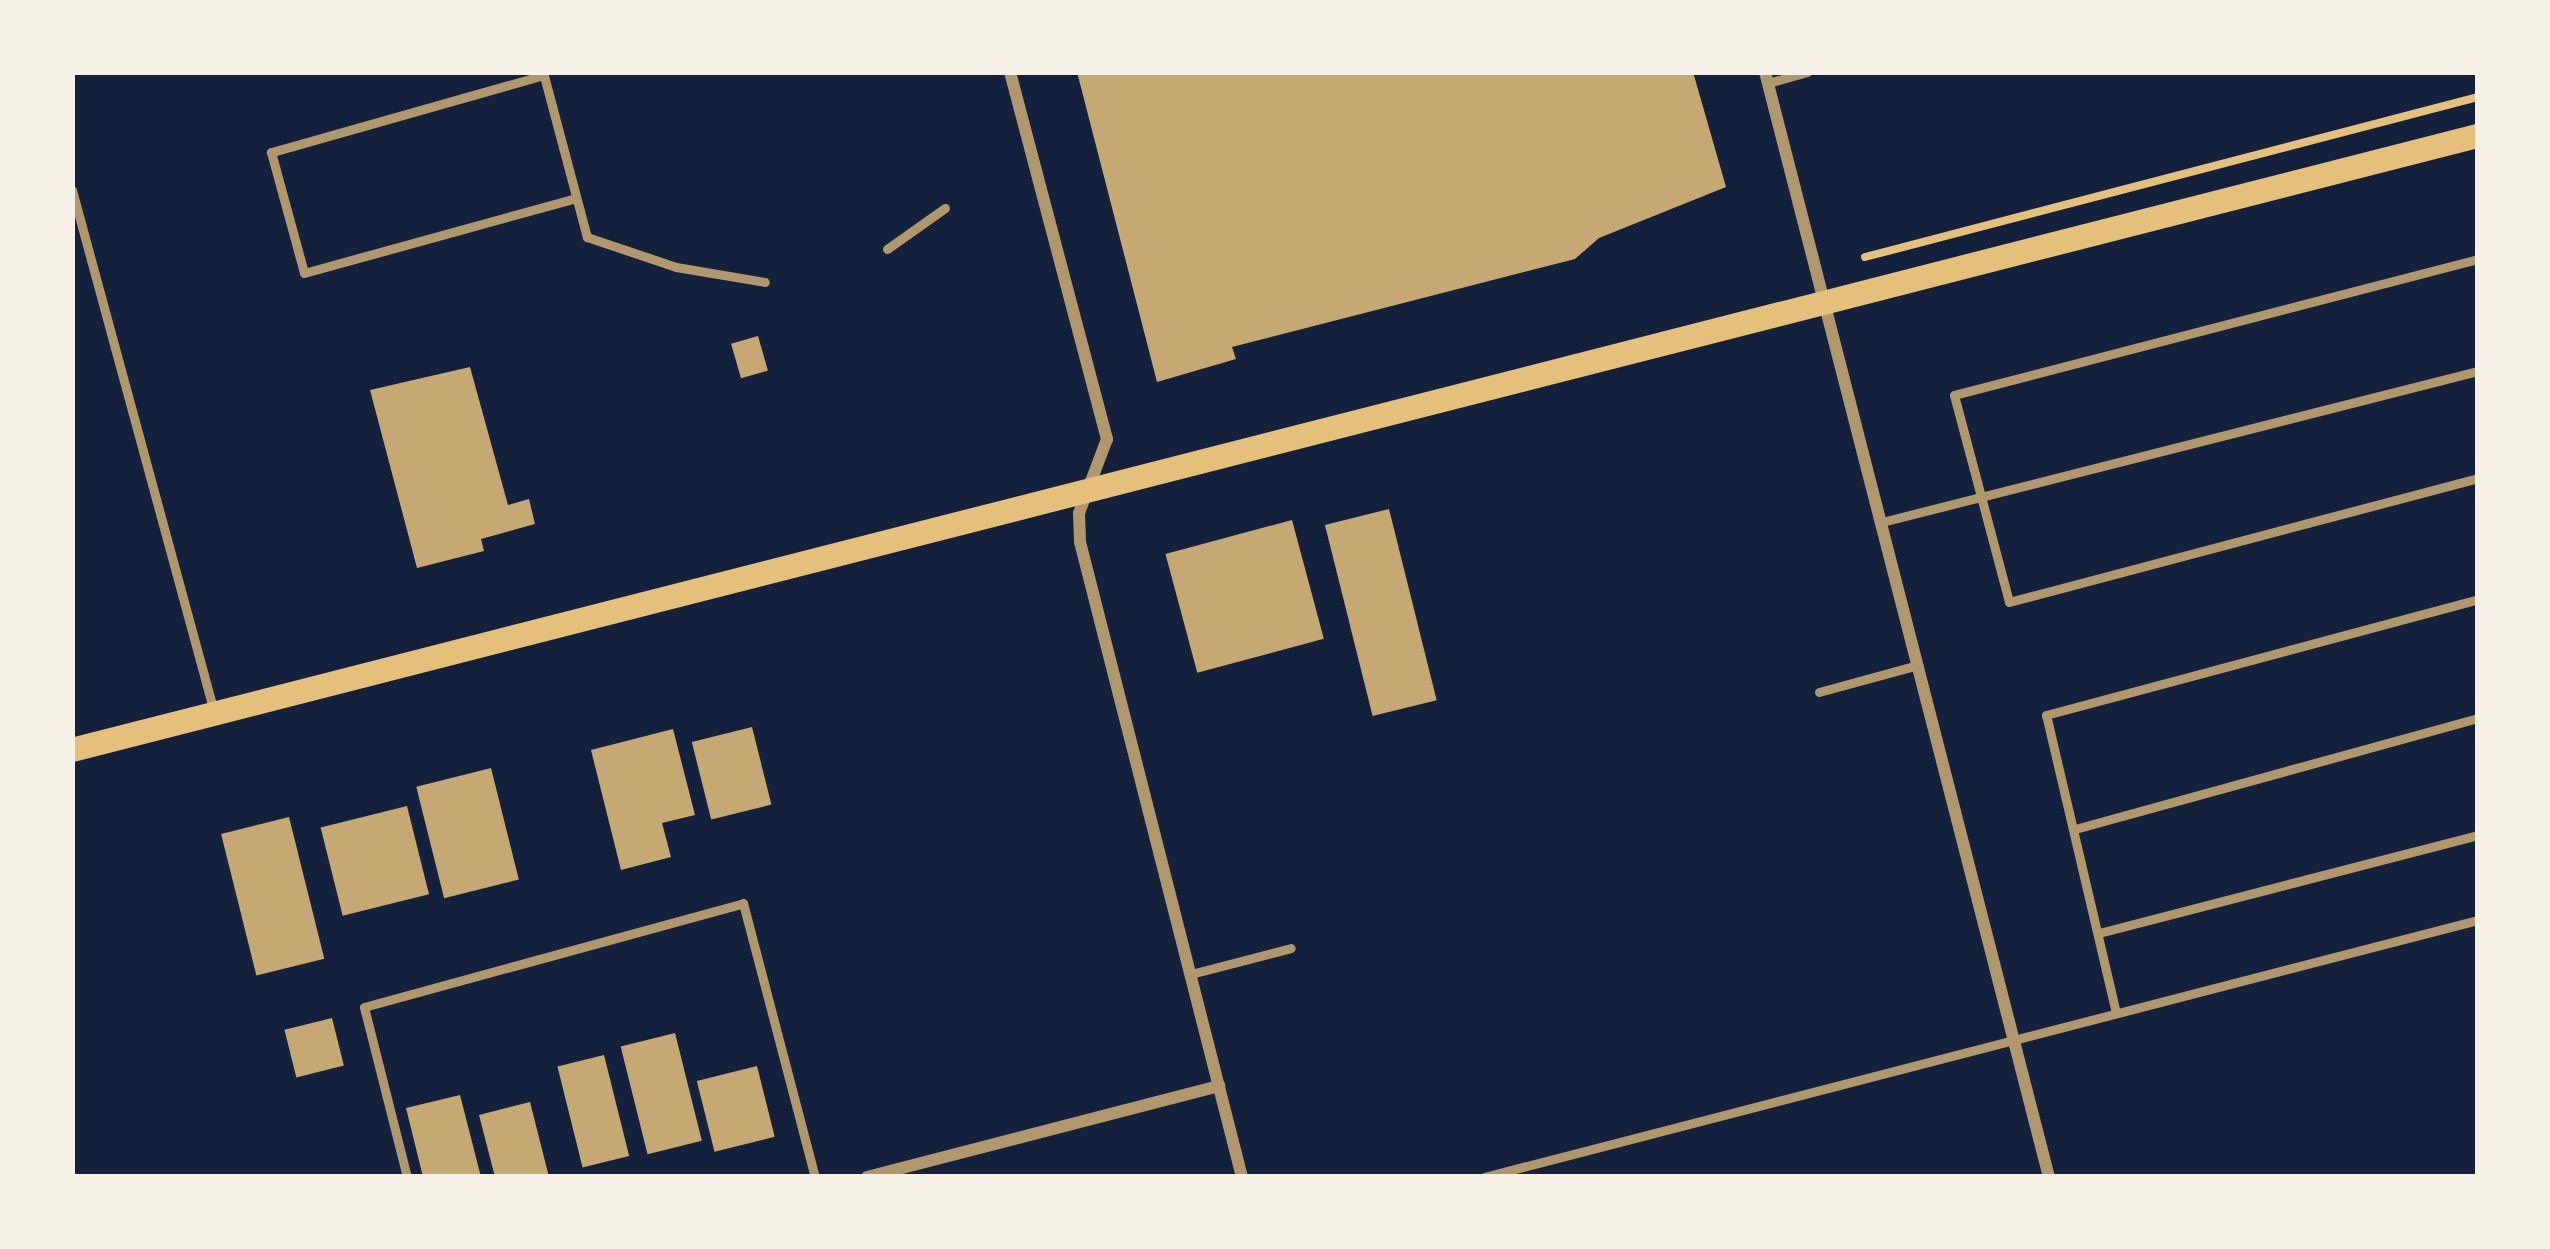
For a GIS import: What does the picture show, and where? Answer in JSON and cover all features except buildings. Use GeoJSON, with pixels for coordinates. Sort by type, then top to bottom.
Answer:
{"type":"FeatureCollection","features":[{"type":"Feature","properties":{"kind":"main road"},"geometry":{"type":"LineString","coordinates":[[72,750],[1826,298],[2478,136]]}},
{"type":"Feature","properties":{"kind":"street"},"geometry":{"type":"LineString","coordinates":[[1010,72],[1106,439],[1092,488],[1079,513],[1080,542],[1242,1177]]}},
{"type":"Feature","properties":{"kind":"street"},"geometry":{"type":"LineString","coordinates":[[1766,78],[2049,1177]]}},
{"type":"Feature","properties":{"kind":"street"},"geometry":{"type":"LineString","coordinates":[[867,1177],[1219,1086]]}},
{"type":"Feature","properties":{"kind":"lane"},"geometry":{"type":"LineString","coordinates":[[1766,78],[1807,72]]}},
{"type":"Feature","properties":{"kind":"lane"},"geometry":{"type":"LineString","coordinates":[[576,198],[304,273],[271,152],[544,73],[587,237],[676,267],[765,282]]}},
{"type":"Feature","properties":{"kind":"lane"},"geometry":{"type":"LineString","coordinates":[[72,190],[214,713]]}},
{"type":"Feature","properties":{"kind":"lane"},"geometry":{"type":"LineString","coordinates":[[887,249],[945,208]]}},
{"type":"Feature","properties":{"kind":"lane"},"geometry":{"type":"LineString","coordinates":[[2478,260],[1954,395],[2009,602],[2478,478]]}},
{"type":"Feature","properties":{"kind":"lane"},"geometry":{"type":"LineString","coordinates":[[1882,522],[2478,371]]}},
{"type":"Feature","properties":{"kind":"lane"},"geometry":{"type":"LineString","coordinates":[[2116,1013],[2046,715],[2478,599]]}},
{"type":"Feature","properties":{"kind":"lane"},"geometry":{"type":"LineString","coordinates":[[1819,692],[1918,665]]}},
{"type":"Feature","properties":{"kind":"lane"},"geometry":{"type":"LineString","coordinates":[[2075,829],[2478,718]]}},
{"type":"Feature","properties":{"kind":"lane"},"geometry":{"type":"LineString","coordinates":[[2099,933],[2478,835]]}},
{"type":"Feature","properties":{"kind":"lane"},"geometry":{"type":"LineString","coordinates":[[407,1177],[364,1007],[743,902],[814,1177]]}},
{"type":"Feature","properties":{"kind":"lane"},"geometry":{"type":"LineString","coordinates":[[1484,1177],[2478,920]]}},
{"type":"Feature","properties":{"kind":"lane"},"geometry":{"type":"LineString","coordinates":[[1191,974],[1292,948]]}},
{"type":"Feature","properties":{"kind":"path"},"geometry":{"type":"LineString","coordinates":[[1870,252],[2478,98]]}}]}
